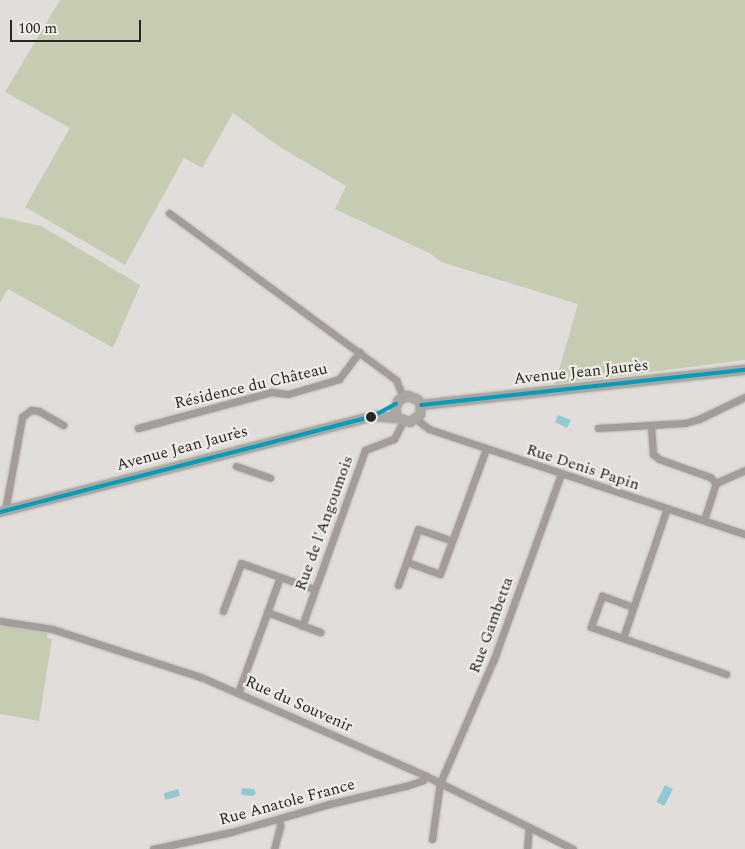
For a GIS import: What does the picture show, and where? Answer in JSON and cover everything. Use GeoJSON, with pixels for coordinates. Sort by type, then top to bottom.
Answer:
{"type":"FeatureCollection","features":[{"type":"Feature","properties":{"kind":"main road","name":"Avenue Jean Jaurès"},"geometry":{"type":"LineString","coordinates":[[421,404],[745,370]]}},
{"type":"Feature","properties":{"kind":"main road"},"geometry":{"type":"LineString","coordinates":[[413,397],[421,404],[421,410],[416,419],[410,422],[401,420],[396,414],[399,400],[413,397]]}},
{"type":"Feature","properties":{"kind":"main road","name":"Avenue Jean Jaurès"},"geometry":{"type":"LineString","coordinates":[[2,511],[238,449],[373,416],[399,400]]}},
{"type":"Feature","properties":{"kind":"main road","name":"Avenue Jean Jaurès"},"geometry":{"type":"LineString","coordinates":[[373,416],[401,420]]}},
{"type":"Feature","properties":{"kind":"street"},"geometry":{"type":"LineString","coordinates":[[169,213],[396,380],[399,400]]}},
{"type":"Feature","properties":{"kind":"street","name":"Résidence du Château"},"geometry":{"type":"LineString","coordinates":[[138,428],[271,392],[288,394],[339,379],[359,352]]}},
{"type":"Feature","properties":{"kind":"street"},"geometry":{"type":"LineString","coordinates":[[598,428],[685,423],[699,419],[745,397]]}},
{"type":"Feature","properties":{"kind":"street"},"geometry":{"type":"LineString","coordinates":[[2,511],[22,417],[31,410],[39,412],[63,425]]}},
{"type":"Feature","properties":{"kind":"street","name":"Rue Denis Papin"},"geometry":{"type":"LineString","coordinates":[[416,419],[429,430],[745,534]]}},
{"type":"Feature","properties":{"kind":"street","name":"Rue de l'Angoumois"},"geometry":{"type":"LineString","coordinates":[[302,626],[365,450],[394,439],[401,420]]}},
{"type":"Feature","properties":{"kind":"street"},"geometry":{"type":"LineString","coordinates":[[652,426],[653,454],[659,460],[710,477],[716,483]]}},
{"type":"Feature","properties":{"kind":"street"},"geometry":{"type":"LineString","coordinates":[[407,562],[440,574],[486,449]]}},
{"type":"Feature","properties":{"kind":"street"},"geometry":{"type":"LineString","coordinates":[[236,466],[270,478]]}},
{"type":"Feature","properties":{"kind":"street"},"geometry":{"type":"LineString","coordinates":[[704,520],[716,483],[745,470]]}},
{"type":"Feature","properties":{"kind":"street","name":"Rue Gambetta"},"geometry":{"type":"LineString","coordinates":[[432,839],[440,784],[494,659],[560,474]]}},
{"type":"Feature","properties":{"kind":"street"},"geometry":{"type":"LineString","coordinates":[[623,638],[667,508]]}},
{"type":"Feature","properties":{"kind":"street"},"geometry":{"type":"LineString","coordinates":[[398,585],[418,529],[452,541]]}},
{"type":"Feature","properties":{"kind":"street"},"geometry":{"type":"LineString","coordinates":[[223,610],[241,563],[314,589]]}},
{"type":"Feature","properties":{"kind":"street"},"geometry":{"type":"LineString","coordinates":[[238,693],[280,577]]}},
{"type":"Feature","properties":{"kind":"street"},"geometry":{"type":"LineString","coordinates":[[633,607],[602,596],[592,627],[726,674]]}},
{"type":"Feature","properties":{"kind":"street"},"geometry":{"type":"LineString","coordinates":[[267,612],[320,632]]}},
{"type":"Feature","properties":{"kind":"street","name":"Rue du Souvenir"},"geometry":{"type":"LineString","coordinates":[[0,621],[52,629],[99,643],[238,693],[426,776],[573,849]]}},
{"type":"Feature","properties":{"kind":"street","name":"Rue Anatole France"},"geometry":{"type":"LineString","coordinates":[[153,849],[170,847],[279,820],[329,804],[406,786],[423,780],[426,776]]}},
{"type":"Feature","properties":{"kind":"street"},"geometry":{"type":"LineString","coordinates":[[274,849],[280,826],[279,820]]}},
{"type":"Feature","properties":{"kind":"street"},"geometry":{"type":"LineString","coordinates":[[527,849],[529,827]]}},
{"type":"Feature","properties":{"kind":"green space"},"geometry":{"type":"Polygon","coordinates":[[[60,0],[745,0],[745,360],[555,384],[578,304],[441,262],[431,254],[335,209],[346,186],[280,147],[233,113],[202,168],[184,158],[125,265],[25,207],[70,128],[5,92],[60,0]]]}},
{"type":"Feature","properties":{"kind":"green space"},"geometry":{"type":"Polygon","coordinates":[[[0,217],[41,226],[140,285],[113,348],[8,289],[0,303],[0,217]]]}},
{"type":"Feature","properties":{"kind":"green space"},"geometry":{"type":"Polygon","coordinates":[[[0,626],[47,633],[47,638],[52,639],[39,721],[0,714],[0,626]]]}},
{"type":"Feature","properties":{"kind":"water"},"geometry":{"type":"Polygon","coordinates":[[[558,415],[571,420],[567,428],[555,422],[558,415]]]}},
{"type":"Feature","properties":{"kind":"water"},"geometry":{"type":"Polygon","coordinates":[[[665,785],[673,789],[664,806],[656,802],[665,785]]]}},
{"type":"Feature","properties":{"kind":"water"},"geometry":{"type":"Polygon","coordinates":[[[242,788],[254,789],[256,793],[253,796],[241,795],[242,788]]]}},
{"type":"Feature","properties":{"kind":"water"},"geometry":{"type":"Polygon","coordinates":[[[178,789],[180,796],[166,800],[164,793],[178,789]]]}},
{"type":"Feature","properties":{"kind":"transit line"},"geometry":{"type":"LineString","coordinates":[[421,405],[745,370]]}},
{"type":"Feature","properties":{"kind":"transit line"},"geometry":{"type":"LineString","coordinates":[[0,512],[373,416],[396,404]]}}]}
